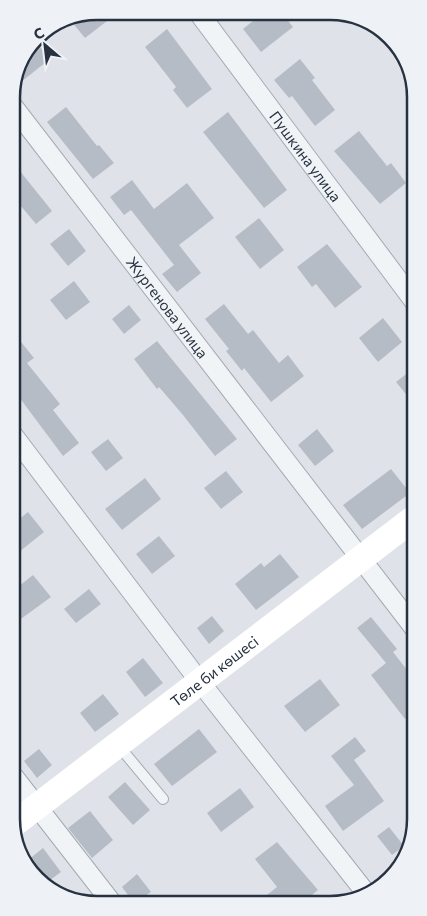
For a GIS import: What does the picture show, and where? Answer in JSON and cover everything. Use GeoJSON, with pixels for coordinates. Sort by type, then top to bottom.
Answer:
{"type":"FeatureCollection","features":[{"type":"Feature","properties":{"kind":"street","name":"Пушкина улица"},"geometry":{"type":"LineString","coordinates":[[204,20],[407,293]]}},
{"type":"Feature","properties":{"kind":"street","name":"Жургенова улица"},"geometry":{"type":"LineString","coordinates":[[20,115],[407,619]]}},
{"type":"Feature","properties":{"kind":"street"},"geometry":{"type":"LineString","coordinates":[[20,444],[200,682],[362,889]]}},
{"type":"Feature","properties":{"kind":"street","name":"Төле би көшесі"},"geometry":{"type":"LineString","coordinates":[[20,819],[407,523]]}},
{"type":"Feature","properties":{"kind":"street"},"geometry":{"type":"LineString","coordinates":[[20,785],[107,896]]}},
{"type":"Feature","properties":{"kind":"lane"},"geometry":{"type":"LineString","coordinates":[[118,745],[163,799]]}},
{"type":"Feature","properties":{"kind":"building"},"geometry":{"type":"Polygon","coordinates":[[[108,20],[85,38],[74,24],[82,21],[108,20]]]}},
{"type":"Feature","properties":{"kind":"building"},"geometry":{"type":"Polygon","coordinates":[[[254,20],[288,20],[293,27],[261,52],[243,29],[254,20]]]}},
{"type":"Feature","properties":{"kind":"building"},"geometry":{"type":"Polygon","coordinates":[[[167,29],[212,89],[187,108],[173,90],[176,87],[145,47],[167,29]]]}},
{"type":"Feature","properties":{"kind":"building"},"geometry":{"type":"Polygon","coordinates":[[[40,47],[50,59],[22,81],[33,54],[40,47]]]}},
{"type":"Feature","properties":{"kind":"building"},"geometry":{"type":"Polygon","coordinates":[[[300,59],[315,78],[312,80],[335,110],[315,126],[292,96],[289,98],[274,80],[300,59]]]}},
{"type":"Feature","properties":{"kind":"building"},"geometry":{"type":"Polygon","coordinates":[[[66,107],[97,146],[99,145],[114,163],[93,179],[47,122],[66,107]]]}},
{"type":"Feature","properties":{"kind":"building"},"geometry":{"type":"Polygon","coordinates":[[[228,112],[287,190],[264,208],[203,132],[228,112]]]}},
{"type":"Feature","properties":{"kind":"building"},"geometry":{"type":"Polygon","coordinates":[[[359,131],[387,166],[391,163],[406,183],[380,204],[334,151],[359,131]]]}},
{"type":"Feature","properties":{"kind":"building"},"geometry":{"type":"Polygon","coordinates":[[[20,171],[52,211],[36,224],[20,205],[20,171]]]}},
{"type":"Feature","properties":{"kind":"building"},"geometry":{"type":"Polygon","coordinates":[[[132,180],[154,209],[187,183],[214,218],[179,245],[201,273],[177,292],[162,274],[174,265],[131,210],[124,215],[110,197],[132,180]]]}},
{"type":"Feature","properties":{"kind":"building"},"geometry":{"type":"Polygon","coordinates":[[[259,218],[284,250],[260,269],[235,237],[259,218]]]}},
{"type":"Feature","properties":{"kind":"building"},"geometry":{"type":"Polygon","coordinates":[[[69,229],[86,251],[68,266],[50,244],[69,229]]]}},
{"type":"Feature","properties":{"kind":"building"},"geometry":{"type":"Polygon","coordinates":[[[327,244],[362,287],[335,308],[316,284],[312,287],[297,267],[327,244]]]}},
{"type":"Feature","properties":{"kind":"building"},"geometry":{"type":"Polygon","coordinates":[[[74,281],[90,302],[66,320],[50,300],[74,281]]]}},
{"type":"Feature","properties":{"kind":"building"},"geometry":{"type":"Polygon","coordinates":[[[224,304],[248,334],[253,330],[279,363],[288,355],[304,376],[271,402],[244,368],[242,371],[226,351],[229,349],[205,319],[224,304]]]}},
{"type":"Feature","properties":{"kind":"building"},"geometry":{"type":"Polygon","coordinates":[[[129,305],[141,320],[124,334],[112,319],[129,305]]]}},
{"type":"Feature","properties":{"kind":"building"},"geometry":{"type":"Polygon","coordinates":[[[383,318],[402,342],[378,362],[359,338],[383,318]]]}},
{"type":"Feature","properties":{"kind":"building"},"geometry":{"type":"Polygon","coordinates":[[[20,341],[34,358],[27,363],[60,404],[53,410],[79,443],[63,456],[20,398],[20,341]]]}},
{"type":"Feature","properties":{"kind":"building"},"geometry":{"type":"Polygon","coordinates":[[[157,341],[237,439],[215,456],[183,415],[159,387],[157,389],[134,359],[157,341]]]}},
{"type":"Feature","properties":{"kind":"building"},"geometry":{"type":"Polygon","coordinates":[[[407,373],[407,395],[396,382],[407,373]]]}},
{"type":"Feature","properties":{"kind":"building"},"geometry":{"type":"Polygon","coordinates":[[[317,429],[334,451],[315,466],[298,445],[317,429]]]}},
{"type":"Feature","properties":{"kind":"building"},"geometry":{"type":"Polygon","coordinates":[[[108,439],[123,458],[106,471],[91,452],[108,439]]]}},
{"type":"Feature","properties":{"kind":"building"},"geometry":{"type":"Polygon","coordinates":[[[391,469],[407,489],[407,495],[362,529],[343,505],[391,469]]]}},
{"type":"Feature","properties":{"kind":"building"},"geometry":{"type":"Polygon","coordinates":[[[226,471],[243,492],[221,509],[204,488],[226,471]]]}},
{"type":"Feature","properties":{"kind":"building"},"geometry":{"type":"Polygon","coordinates":[[[145,478],[161,499],[122,530],[105,509],[145,478]]]}},
{"type":"Feature","properties":{"kind":"building"},"geometry":{"type":"Polygon","coordinates":[[[28,512],[44,532],[20,551],[20,518],[28,512]]]}},
{"type":"Feature","properties":{"kind":"building"},"geometry":{"type":"Polygon","coordinates":[[[159,536],[175,556],[152,574],[136,554],[159,536]]]}},
{"type":"Feature","properties":{"kind":"building"},"geometry":{"type":"Polygon","coordinates":[[[280,554],[299,577],[256,610],[235,584],[261,563],[264,567],[280,554]]]}},
{"type":"Feature","properties":{"kind":"building"},"geometry":{"type":"Polygon","coordinates":[[[33,575],[51,597],[20,620],[20,585],[33,575]]]}},
{"type":"Feature","properties":{"kind":"building"},"geometry":{"type":"Polygon","coordinates":[[[89,589],[101,604],[76,623],[64,609],[89,589]]]}},
{"type":"Feature","properties":{"kind":"building"},"geometry":{"type":"Polygon","coordinates":[[[212,616],[224,631],[209,644],[197,628],[212,616]]]}},
{"type":"Feature","properties":{"kind":"building"},"geometry":{"type":"Polygon","coordinates":[[[371,617],[397,649],[393,652],[407,670],[407,717],[405,719],[371,675],[386,663],[357,628],[371,617]]]}},
{"type":"Feature","properties":{"kind":"building"},"geometry":{"type":"Polygon","coordinates":[[[143,658],[163,683],[145,697],[126,672],[143,658]]]}},
{"type":"Feature","properties":{"kind":"building"},"geometry":{"type":"Polygon","coordinates":[[[320,679],[340,705],[305,732],[284,706],[320,679]]]}},
{"type":"Feature","properties":{"kind":"building"},"geometry":{"type":"Polygon","coordinates":[[[103,694],[119,714],[95,732],[80,713],[103,694]]]}},
{"type":"Feature","properties":{"kind":"building"},"geometry":{"type":"Polygon","coordinates":[[[199,729],[217,752],[172,786],[154,764],[199,729]]]}},
{"type":"Feature","properties":{"kind":"building"},"geometry":{"type":"Polygon","coordinates":[[[355,737],[366,751],[354,760],[384,801],[343,831],[325,806],[354,785],[331,756],[355,737]]]}},
{"type":"Feature","properties":{"kind":"building"},"geometry":{"type":"Polygon","coordinates":[[[39,749],[52,765],[37,778],[24,761],[39,749]]]}},
{"type":"Feature","properties":{"kind":"building"},"geometry":{"type":"Polygon","coordinates":[[[125,782],[150,810],[133,825],[108,797],[125,782]]]}},
{"type":"Feature","properties":{"kind":"building"},"geometry":{"type":"Polygon","coordinates":[[[240,788],[254,807],[221,832],[207,813],[240,788]]]}},
{"type":"Feature","properties":{"kind":"building"},"geometry":{"type":"Polygon","coordinates":[[[90,811],[113,840],[92,858],[68,828],[90,811]]]}},
{"type":"Feature","properties":{"kind":"building"},"geometry":{"type":"Polygon","coordinates":[[[389,827],[403,844],[401,849],[392,855],[377,836],[389,827]]]}},
{"type":"Feature","properties":{"kind":"building"},"geometry":{"type":"Polygon","coordinates":[[[277,842],[318,890],[310,896],[266,896],[277,887],[255,859],[277,842]]]}},
{"type":"Feature","properties":{"kind":"building"},"geometry":{"type":"Polygon","coordinates":[[[43,848],[61,872],[50,880],[31,858],[43,848]]]}},
{"type":"Feature","properties":{"kind":"building"},"geometry":{"type":"Polygon","coordinates":[[[137,874],[151,892],[145,896],[129,896],[122,887],[137,874]]]}}]}
